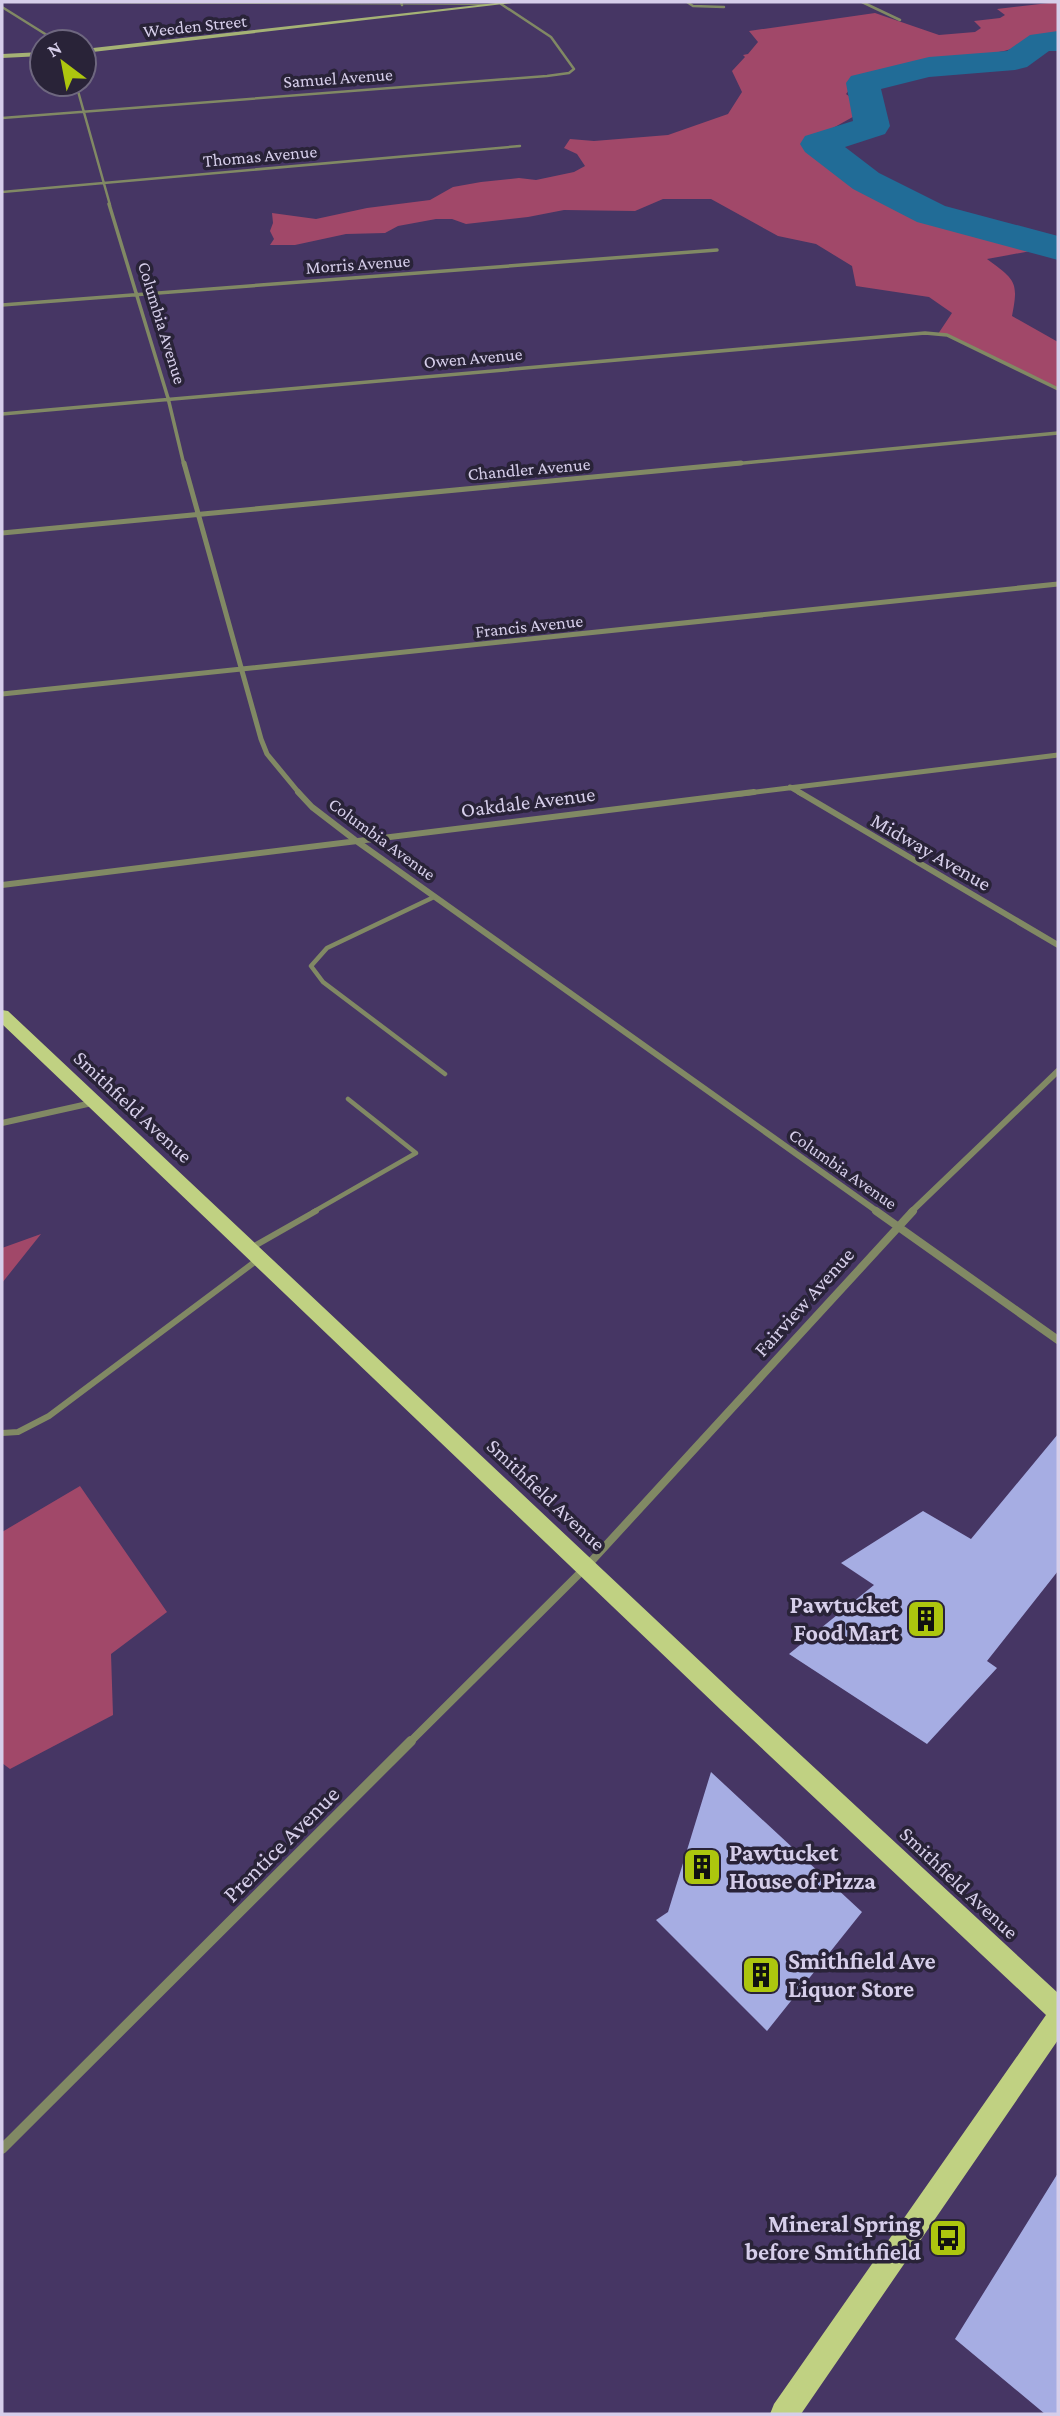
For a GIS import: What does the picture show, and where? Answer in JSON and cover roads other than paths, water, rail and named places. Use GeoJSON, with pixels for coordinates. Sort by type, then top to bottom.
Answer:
{"type":"FeatureCollection","features":[{"type":"Feature","properties":{"kind":"main road","name":"Weeden Street"},"geometry":{"type":"LineString","coordinates":[[98,49],[517,2]]}},
{"type":"Feature","properties":{"kind":"main road"},"geometry":{"type":"LineString","coordinates":[[2,56],[28,55]]}},
{"type":"Feature","properties":{"kind":"main road","name":"Smithfield Avenue"},"geometry":{"type":"LineString","coordinates":[[2,1015],[92,1103],[1058,2009]]}},
{"type":"Feature","properties":{"kind":"main road"},"geometry":{"type":"LineString","coordinates":[[784,2414],[1058,2019]]}},
{"type":"Feature","properties":{"kind":"street"},"geometry":{"type":"LineString","coordinates":[[862,2],[900,20]]}},
{"type":"Feature","properties":{"kind":"street","name":"Samuel Avenue"},"geometry":{"type":"LineString","coordinates":[[2,118],[548,76],[569,73],[574,69],[561,46],[543,28],[501,4]]}},
{"type":"Feature","properties":{"kind":"street"},"geometry":{"type":"LineString","coordinates":[[2,5],[487,5]]}},
{"type":"Feature","properties":{"kind":"street"},"geometry":{"type":"LineString","coordinates":[[2,5],[37,28]]}},
{"type":"Feature","properties":{"kind":"street"},"geometry":{"type":"LineString","coordinates":[[383,5],[401,15]]}},
{"type":"Feature","properties":{"kind":"street","name":"Columbia Avenue"},"geometry":{"type":"LineString","coordinates":[[80,98],[135,295],[168,398],[196,514],[239,668],[267,754],[284,778],[312,807],[355,840],[1058,1340]]}},
{"type":"Feature","properties":{"kind":"street","name":"Thomas Avenue"},"geometry":{"type":"LineString","coordinates":[[2,192],[520,146]]}},
{"type":"Feature","properties":{"kind":"street","name":"Morris Avenue"},"geometry":{"type":"LineString","coordinates":[[2,305],[717,250]]}},
{"type":"Feature","properties":{"kind":"street","name":"Owen Avenue"},"geometry":{"type":"LineString","coordinates":[[2,414],[925,333],[947,335],[1058,389]]}},
{"type":"Feature","properties":{"kind":"street","name":"Chandler Avenue"},"geometry":{"type":"LineString","coordinates":[[2,533],[1058,433]]}},
{"type":"Feature","properties":{"kind":"street","name":"Francis Avenue"},"geometry":{"type":"LineString","coordinates":[[2,694],[1058,584]]}},
{"type":"Feature","properties":{"kind":"street","name":"Oakdale Avenue"},"geometry":{"type":"LineString","coordinates":[[2,885],[1058,755]]}},
{"type":"Feature","properties":{"kind":"street","name":"Midway Avenue"},"geometry":{"type":"LineString","coordinates":[[789,786],[1058,945]]}},
{"type":"Feature","properties":{"kind":"street","name":"Fairview Avenue"},"geometry":{"type":"LineString","coordinates":[[587,1566],[897,1226],[1058,1071]]}},
{"type":"Feature","properties":{"kind":"street"},"geometry":{"type":"LineString","coordinates":[[2,1123],[92,1103]]}},
{"type":"Feature","properties":{"kind":"street","name":"Prentice Avenue"},"geometry":{"type":"LineString","coordinates":[[2,2149],[587,1566]]}},
{"type":"Feature","properties":{"kind":"lane"},"geometry":{"type":"LineString","coordinates":[[687,2],[693,6],[724,8]]}},
{"type":"Feature","properties":{"kind":"lane"},"geometry":{"type":"LineString","coordinates":[[434,897],[327,948],[312,966],[323,982],[445,1074]]}},
{"type":"Feature","properties":{"kind":"lane"},"geometry":{"type":"LineString","coordinates":[[2,1433],[18,1432],[49,1416],[253,1254],[416,1153],[348,1099]]}},
{"type":"Feature","properties":{"kind":"waterway"},"geometry":{"type":"LineString","coordinates":[[1058,41],[1041,42],[1015,60],[929,67],[863,83],[872,126],[818,144],[866,181],[931,214],[1058,248]]}},
{"type":"Feature","properties":{"kind":"place","name":"Pawtucket Food Mart"},"geometry":{"type":"Point","coordinates":[926,1619]}},
{"type":"Feature","properties":{"kind":"place","name":"Pawtucket House of Pizza"},"geometry":{"type":"Point","coordinates":[702,1867]}},
{"type":"Feature","properties":{"kind":"place","name":"Smithfield Ave Liquor Store"},"geometry":{"type":"Point","coordinates":[761,1975]}},
{"type":"Feature","properties":{"kind":"place","name":"Mineral Spring before Smithfield"},"geometry":{"type":"Point","coordinates":[948,2238]}}]}
